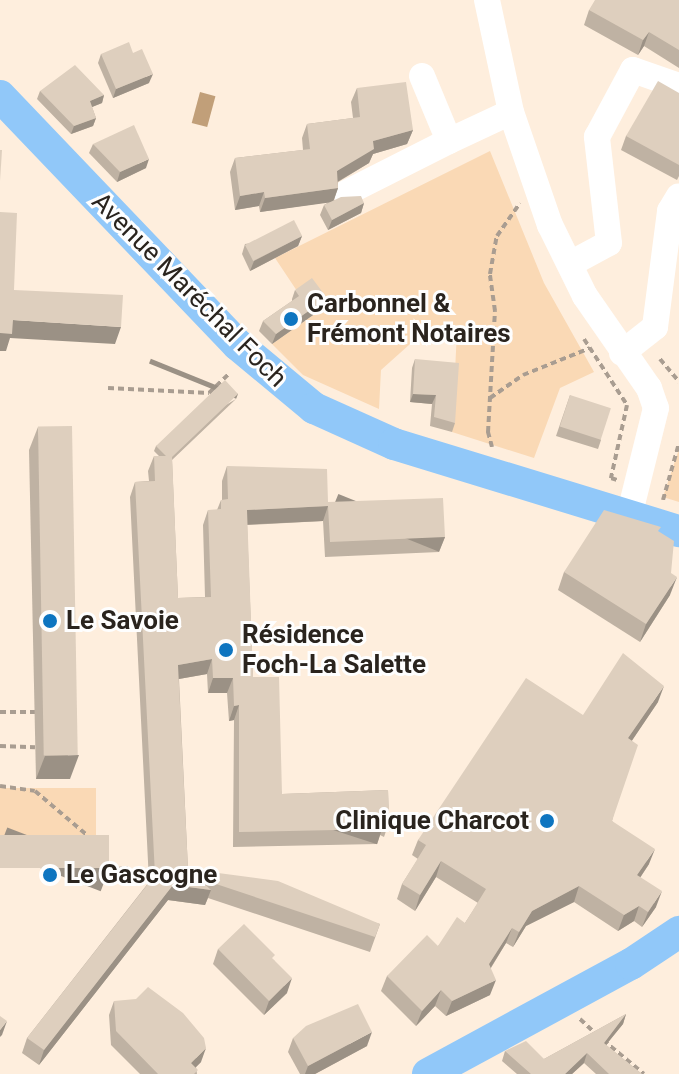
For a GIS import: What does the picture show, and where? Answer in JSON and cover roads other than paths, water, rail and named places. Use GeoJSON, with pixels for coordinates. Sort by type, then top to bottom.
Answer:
{"type":"FeatureCollection","features":[{"type":"Feature","properties":{"kind":"main road","name":"Avenue Maréchal Foch"},"geometry":{"type":"LineString","coordinates":[[0,96],[238,345],[294,396],[366,434],[655,524]]}},
{"type":"Feature","properties":{"kind":"main road"},"geometry":{"type":"LineString","coordinates":[[428,1074],[610,976],[679,932]]}},
{"type":"Feature","properties":{"kind":"street"},"geometry":{"type":"LineString","coordinates":[[487,0],[511,112],[538,196],[570,264],[625,342],[656,408],[655,524]]}},
{"type":"Feature","properties":{"kind":"street"},"geometry":{"type":"LineString","coordinates":[[570,264],[609,243],[597,137],[633,70],[679,86]]}},
{"type":"Feature","properties":{"kind":"street"},"geometry":{"type":"LineString","coordinates":[[422,76],[449,141]]}},
{"type":"Feature","properties":{"kind":"street"},"geometry":{"type":"LineString","coordinates":[[346,193],[511,112]]}},
{"type":"Feature","properties":{"kind":"street"},"geometry":{"type":"LineString","coordinates":[[625,342],[655,327],[670,211],[679,196]]}},
{"type":"Feature","properties":{"kind":"place","name":"Carbonnel & Frémont Notaires"},"geometry":{"type":"Point","coordinates":[291,319]}},
{"type":"Feature","properties":{"kind":"place","name":"Le Savoie"},"geometry":{"type":"Point","coordinates":[50,621]}},
{"type":"Feature","properties":{"kind":"place","name":"Résidence Foch-La Salette"},"geometry":{"type":"Point","coordinates":[226,650]}},
{"type":"Feature","properties":{"kind":"place","name":"Clinique Charcot"},"geometry":{"type":"Point","coordinates":[547,821]}},
{"type":"Feature","properties":{"kind":"place","name":"Le Gascogne"},"geometry":{"type":"Point","coordinates":[50,875]}}]}
